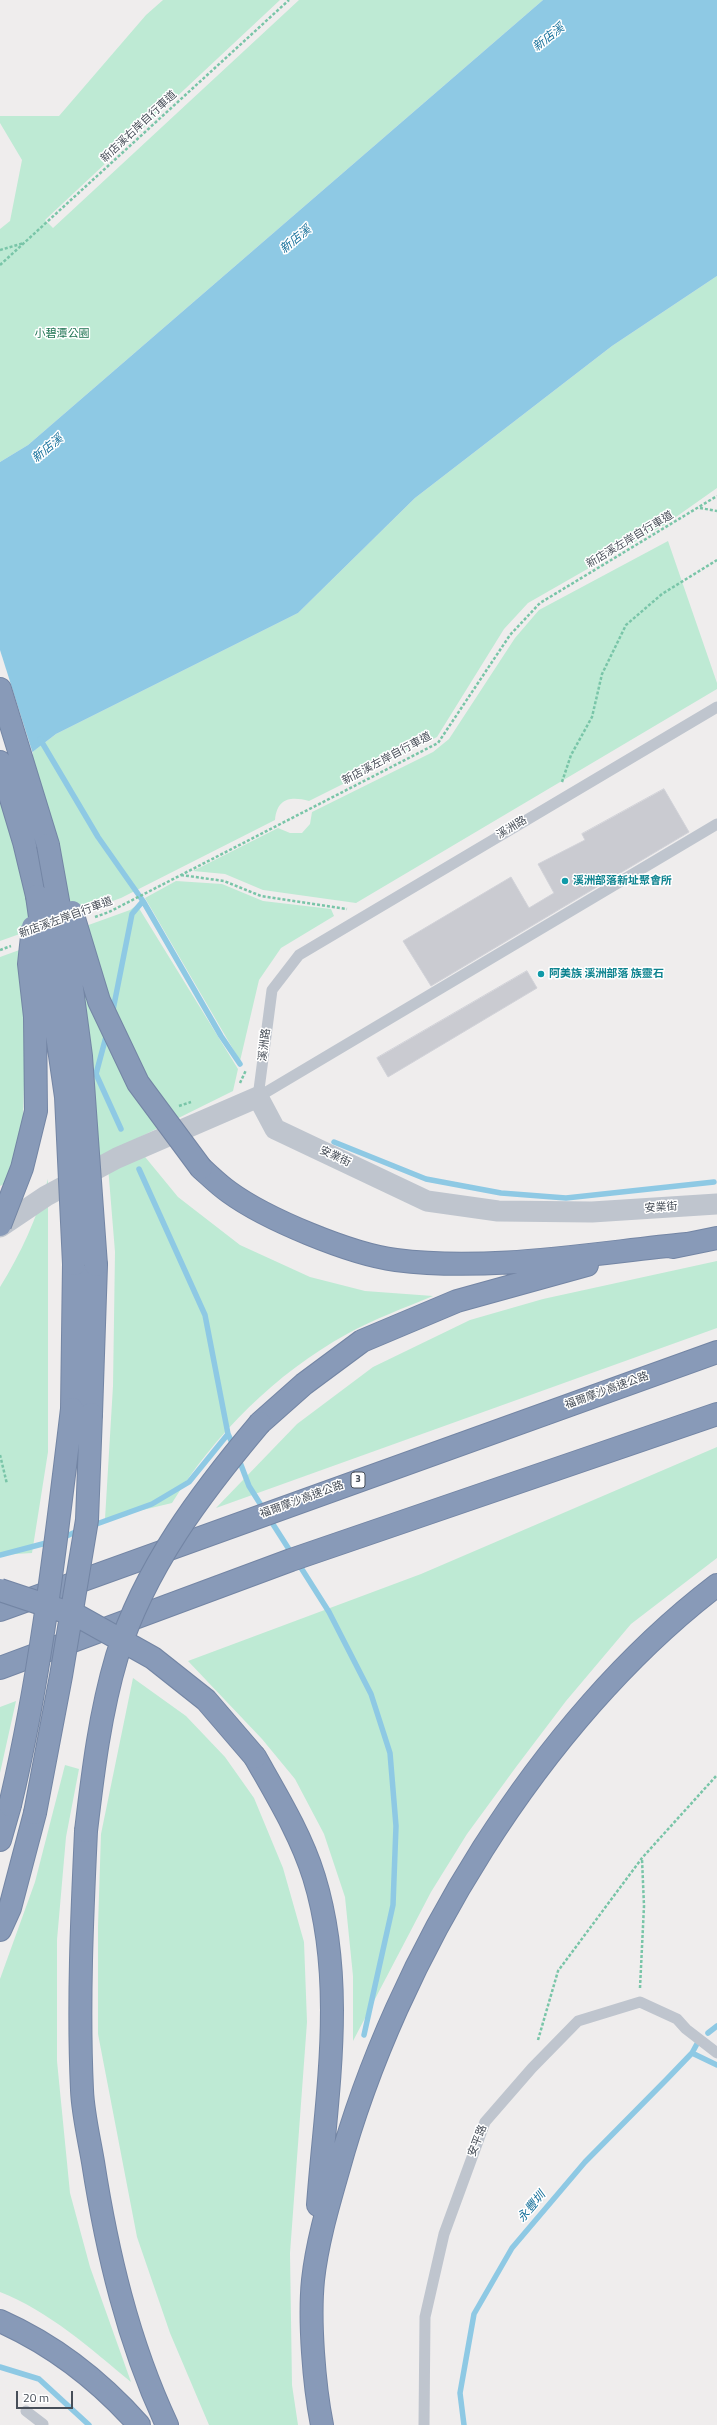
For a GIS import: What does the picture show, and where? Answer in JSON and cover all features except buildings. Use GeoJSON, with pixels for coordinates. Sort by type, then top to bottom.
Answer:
{"type":"FeatureCollection","features":[{"type":"Feature","properties":{"kind":"highway"},"geometry":{"type":"LineString","coordinates":[[0,689],[48,845],[66,893],[99,1001],[138,1084],[201,1168],[229,1192],[303,1231],[345,1247],[394,1260],[445,1264],[508,1262],[687,1244]]}},
{"type":"Feature","properties":{"kind":"highway"},"geometry":{"type":"LineString","coordinates":[[0,762],[24,842],[36,896],[66,1097],[86,1520],[61,1676],[35,1813],[10,1908],[0,1930]]}},
{"type":"Feature","properties":{"kind":"highway"},"geometry":{"type":"LineString","coordinates":[[0,1840],[21,1759],[81,1411],[96,1265],[81,1056],[67,951],[48,845]]}},
{"type":"Feature","properties":{"kind":"highway"},"geometry":{"type":"LineString","coordinates":[[0,1226],[22,1168],[36,1111],[35,1017],[29,964],[36,896]]}},
{"type":"Feature","properties":{"kind":"highway"},"geometry":{"type":"LineString","coordinates":[[167,2425],[153,2394],[123,2306],[102,2215],[82,2092],[80,1967],[86,1831],[96,1746],[118,1655],[147,1582],[183,1521],[217,1474],[260,1423],[304,1384],[362,1341],[457,1301],[569,1269],[717,1238]]}},
{"type":"Feature","properties":{"kind":"highway","name":"福爾摩沙高速公路"},"geometry":{"type":"LineString","coordinates":[[0,1610],[717,1352]]}},
{"type":"Feature","properties":{"kind":"highway"},"geometry":{"type":"LineString","coordinates":[[0,1668],[291,1560],[717,1414]]}},
{"type":"Feature","properties":{"kind":"highway"},"geometry":{"type":"LineString","coordinates":[[313,2280],[325,2218],[345,2144],[375,2057],[409,1980],[452,1900],[486,1845],[533,1777],[576,1722],[656,1638],[717,1585]]}},
{"type":"Feature","properties":{"kind":"highway"},"geometry":{"type":"LineString","coordinates":[[0,1590],[78,1616],[153,1658],[206,1700],[255,1757],[289,1817],[314,1876],[325,1922],[331,1980],[331,2053],[313,2280],[314,2346],[322,2425]]}},
{"type":"Feature","properties":{"kind":"highway"},"geometry":{"type":"LineString","coordinates":[[0,2321],[56,2350],[100,2384],[139,2425]]}},
{"type":"Feature","properties":{"kind":"street","name":"安業街"},"geometry":{"type":"LineString","coordinates":[[258,1097],[275,1129],[427,1201],[498,1211],[530,1212],[592,1212],[717,1204]]}},
{"type":"Feature","properties":{"kind":"street"},"geometry":{"type":"LineString","coordinates":[[0,1226],[46,1196],[117,1158],[258,1097]]}},
{"type":"Feature","properties":{"kind":"lane","name":"溪洲路"},"geometry":{"type":"LineString","coordinates":[[258,1097],[272,990],[299,954],[717,706]]}},
{"type":"Feature","properties":{"kind":"lane"},"geometry":{"type":"LineString","coordinates":[[258,1097],[717,824]]}},
{"type":"Feature","properties":{"kind":"lane"},"geometry":{"type":"LineString","coordinates":[[640,2002],[677,2019],[686,2030],[717,2053]]}},
{"type":"Feature","properties":{"kind":"lane","name":"安平路"},"geometry":{"type":"LineString","coordinates":[[424,2425],[425,2317],[444,2234],[485,2122],[532,2068],[578,2021],[640,2002]]}},
{"type":"Feature","properties":{"kind":"lane"},"geometry":{"type":"LineString","coordinates":[[26,2411],[43,2425]]}},
{"type":"Feature","properties":{"kind":"path","name":"新店溪右岸自行車道"},"geometry":{"type":"LineString","coordinates":[[0,265],[289,0]]}},
{"type":"Feature","properties":{"kind":"path"},"geometry":{"type":"LineString","coordinates":[[0,250],[24,243]]}},
{"type":"Feature","properties":{"kind":"path","name":"新店溪左岸自行車道"},"geometry":{"type":"LineString","coordinates":[[88,919],[109,912],[438,743],[510,634],[540,603],[717,496]]}},
{"type":"Feature","properties":{"kind":"path"},"geometry":{"type":"LineString","coordinates":[[699,508],[717,511]]}},
{"type":"Feature","properties":{"kind":"path"},"geometry":{"type":"LineString","coordinates":[[554,803],[571,755],[592,717],[602,674],[626,625],[662,594],[717,560]]}},
{"type":"Feature","properties":{"kind":"path"},"geometry":{"type":"LineString","coordinates":[[181,875],[224,881],[261,896],[346,908],[354,922]]}},
{"type":"Feature","properties":{"kind":"path","name":"新店溪左岸自行車道"},"geometry":{"type":"LineString","coordinates":[[0,950],[15,945]]}},
{"type":"Feature","properties":{"kind":"path"},"geometry":{"type":"LineString","coordinates":[[0,1455],[7,1484]]}},
{"type":"Feature","properties":{"kind":"path"},"geometry":{"type":"LineString","coordinates":[[532,2068],[541,2022],[558,1971],[596,1923],[642,1858],[717,1775]]}},
{"type":"Feature","properties":{"kind":"path"},"geometry":{"type":"LineString","coordinates":[[640,2002],[644,1906],[642,1858]]}},
{"type":"Feature","properties":{"kind":"green space","name":"小碧潭公園"},"geometry":{"type":"Polygon","coordinates":[[[163,0],[280,0],[45,220],[53,228],[299,0],[543,0],[28,445],[0,462],[0,229],[10,221],[22,160],[0,123],[0,116],[59,116],[146,15],[163,0]]]}},
{"type":"Feature","properties":{"kind":"green space"},"geometry":{"type":"Polygon","coordinates":[[[717,276],[717,488],[666,524],[528,603],[504,629],[437,737],[309,801],[302,799],[286,800],[279,807],[275,820],[121,898],[0,941],[0,777],[56,734],[298,613],[415,498],[612,346],[717,276]]]}},
{"type":"Feature","properties":{"kind":"green space"},"geometry":{"type":"Polygon","coordinates":[[[668,541],[717,683],[717,689],[356,903],[263,890],[225,874],[193,871],[278,828],[290,833],[302,833],[310,824],[312,812],[433,752],[449,739],[515,638],[539,610],[668,541]]]}},
{"type":"Feature","properties":{"kind":"green space"},"geometry":{"type":"Polygon","coordinates":[[[176,881],[222,884],[263,901],[331,909],[334,916],[281,948],[259,980],[240,1061],[145,898],[176,881]]]}},
{"type":"Feature","properties":{"kind":"green space"},"geometry":{"type":"Polygon","coordinates":[[[137,905],[238,1069],[233,1091],[132,1141],[178,1197],[240,1245],[310,1277],[365,1291],[433,1296],[389,1314],[347,1334],[296,1367],[272,1386],[228,1429],[189,1478],[172,1503],[105,1519],[113,1386],[115,1252],[107,1154],[98,1158],[84,1036],[25,1050],[23,1120],[10,1181],[0,1186],[0,957],[130,910],[137,905]]]}},
{"type":"Feature","properties":{"kind":"green space"},"geometry":{"type":"Polygon","coordinates":[[[48,1179],[48,1452],[32,1553],[0,1555],[0,1287],[28,1235],[39,1208],[48,1179]]]}},
{"type":"Feature","properties":{"kind":"green space"},"geometry":{"type":"Polygon","coordinates":[[[717,1261],[717,1328],[216,1508],[297,1424],[373,1367],[470,1320],[543,1299],[717,1261]]]}},
{"type":"Feature","properties":{"kind":"green space"},"geometry":{"type":"Polygon","coordinates":[[[717,1447],[717,1558],[631,1624],[566,1701],[516,1767],[467,1834],[431,1892],[353,2041],[353,1976],[345,1897],[324,1834],[295,1779],[262,1739],[188,1661],[421,1574],[717,1447]]]}},
{"type":"Feature","properties":{"kind":"green space"},"geometry":{"type":"Polygon","coordinates":[[[133,1678],[186,1716],[225,1757],[254,1798],[283,1868],[304,1942],[307,2022],[290,2253],[292,2385],[298,2425],[209,2425],[170,2333],[137,2237],[98,2034],[98,1926],[101,1834],[133,1678]]]}},
{"type":"Feature","properties":{"kind":"green space"},"geometry":{"type":"Polygon","coordinates":[[[16,1701],[0,1773],[0,1707],[16,1701]]]}},
{"type":"Feature","properties":{"kind":"green space"},"geometry":{"type":"Polygon","coordinates":[[[65,1765],[79,1769],[66,1837],[57,1940],[57,2061],[70,2193],[90,2267],[131,2382],[85,2344],[36,2309],[0,2292],[0,1979],[35,1882],[65,1765]]]}},
{"type":"Feature","properties":{"kind":"water","name":"新店溪"},"geometry":{"type":"Polygon","coordinates":[[[543,0],[717,0],[717,276],[612,346],[415,498],[298,613],[56,734],[0,777],[0,462],[28,445],[543,0]]]}},
{"type":"Feature","properties":{"kind":"pier"},"geometry":{"type":"Polygon","coordinates":[[[0,650],[33,754],[0,779],[0,650]]]}},
{"type":"Feature","properties":{"kind":"waterway"},"geometry":{"type":"LineString","coordinates":[[40,739],[98,837],[143,901],[221,1036],[240,1064]]}},
{"type":"Feature","properties":{"kind":"waterway"},"geometry":{"type":"LineString","coordinates":[[112,1015],[132,914],[143,901]]}},
{"type":"Feature","properties":{"kind":"waterway"},"geometry":{"type":"LineString","coordinates":[[107,1033],[96,1074],[121,1129]]}},
{"type":"Feature","properties":{"kind":"waterway"},"geometry":{"type":"LineString","coordinates":[[334,1142],[426,1179],[501,1193],[566,1198],[714,1182]]}},
{"type":"Feature","properties":{"kind":"waterway"},"geometry":{"type":"LineString","coordinates":[[139,1169],[205,1315],[228,1434],[234,1447]]}},
{"type":"Feature","properties":{"kind":"waterway"},"geometry":{"type":"LineString","coordinates":[[91,1526],[152,1504],[189,1482],[228,1434]]}},
{"type":"Feature","properties":{"kind":"waterway"},"geometry":{"type":"LineString","coordinates":[[238,1457],[249,1486],[264,1510]]}},
{"type":"Feature","properties":{"kind":"waterway"},"geometry":{"type":"LineString","coordinates":[[269,1518],[292,1554]]}},
{"type":"Feature","properties":{"kind":"waterway"},"geometry":{"type":"LineString","coordinates":[[62,1538],[80,1530]]}},
{"type":"Feature","properties":{"kind":"waterway"},"geometry":{"type":"LineString","coordinates":[[0,1555],[50,1542]]}},
{"type":"Feature","properties":{"kind":"waterway"},"geometry":{"type":"LineString","coordinates":[[298,1563],[329,1612],[371,1694],[390,1753],[396,1826],[393,1905],[364,2035]]}},
{"type":"Feature","properties":{"kind":"waterway","name":"永豐圳"},"geometry":{"type":"LineString","coordinates":[[708,2033],[717,2026]]}},
{"type":"Feature","properties":{"kind":"waterway","name":"永豐圳"},"geometry":{"type":"LineString","coordinates":[[464,2425],[460,2393],[474,2314],[512,2248],[585,2162],[692,2053],[698,2042]]}},
{"type":"Feature","properties":{"kind":"waterway"},"geometry":{"type":"LineString","coordinates":[[692,2053],[717,2065]]}},
{"type":"Feature","properties":{"kind":"waterway"},"geometry":{"type":"LineString","coordinates":[[0,2367],[39,2379],[89,2425]]}},
{"type":"Feature","properties":{"kind":"place","name":"溪洲部落新址聚會所"},"geometry":{"type":"Point","coordinates":[565,881]}},
{"type":"Feature","properties":{"kind":"place","name":"阿美族 溪洲部落 族靈石"},"geometry":{"type":"Point","coordinates":[541,974]}}]}
